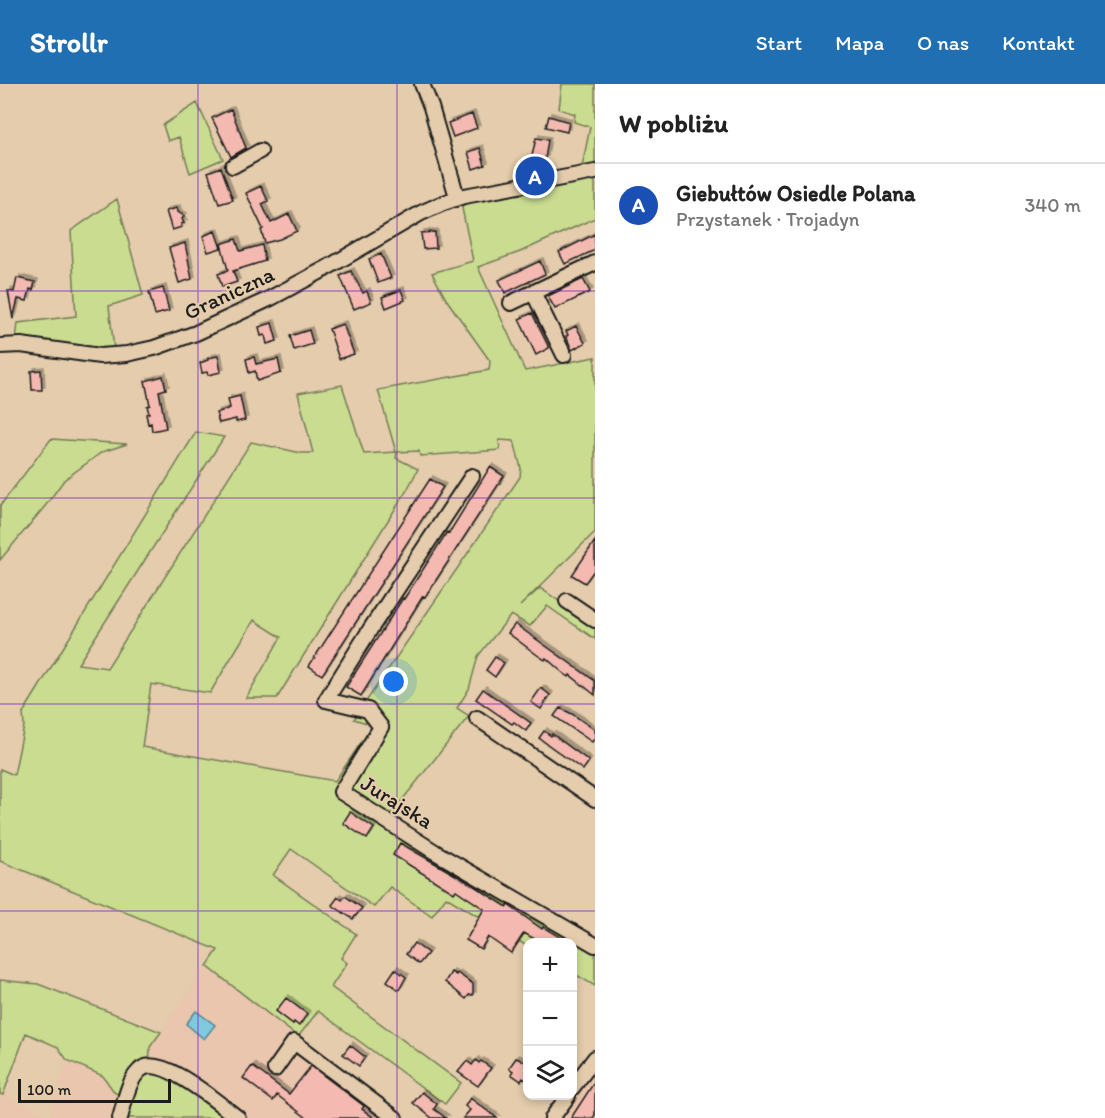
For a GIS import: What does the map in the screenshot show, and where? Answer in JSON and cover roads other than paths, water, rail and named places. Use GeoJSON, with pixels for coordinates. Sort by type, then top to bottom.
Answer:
{"type":"FeatureCollection","features":[{"type":"Feature","properties":{"kind":"street"},"geometry":{"type":"LineString","coordinates":[[422,84],[457,197]]}},
{"type":"Feature","properties":{"kind":"street"},"geometry":{"type":"LineString","coordinates":[[233,166],[260,151]]}},
{"type":"Feature","properties":{"kind":"street","name":"Graniczna"},"geometry":{"type":"LineString","coordinates":[[0,346],[30,346],[69,353],[106,356],[141,352],[168,344],[269,299],[326,269],[427,209],[457,197],[595,172]]}},
{"type":"Feature","properties":{"kind":"street"},"geometry":{"type":"LineString","coordinates":[[511,303],[595,263]]}},
{"type":"Feature","properties":{"kind":"street"},"geometry":{"type":"LineString","coordinates":[[533,292],[564,355]]}},
{"type":"Feature","properties":{"kind":"street","name":"Jurajska"},"geometry":{"type":"LineString","coordinates":[[472,476],[326,700],[368,710],[381,727],[341,792],[435,852],[595,945]]}},
{"type":"Feature","properties":{"kind":"street"},"geometry":{"type":"LineString","coordinates":[[567,601],[595,620]]}},
{"type":"Feature","properties":{"kind":"street"},"geometry":{"type":"LineString","coordinates":[[477,718],[595,799]]}},
{"type":"Feature","properties":{"kind":"street"},"geometry":{"type":"LineString","coordinates":[[275,1069],[294,1042],[395,1118]]}},
{"type":"Feature","properties":{"kind":"street"},"geometry":{"type":"LineString","coordinates":[[577,1083],[595,1058]]}},
{"type":"Feature","properties":{"kind":"street"},"geometry":{"type":"LineString","coordinates":[[120,1118],[131,1081],[148,1065],[156,1065],[172,1071],[238,1118]]}},
{"type":"Feature","properties":{"kind":"street"},"geometry":{"type":"LineString","coordinates":[[552,1118],[565,1100]]}},
{"type":"Feature","properties":{"kind":"water"},"geometry":{"type":"Polygon","coordinates":[[[196,1011],[215,1025],[204,1039],[186,1024],[196,1011]]]}},
{"type":"Feature","properties":{"kind":"place","name":"Giebułtów Osiedle Polana"},"geometry":{"type":"Point","coordinates":[535,176]}}]}
